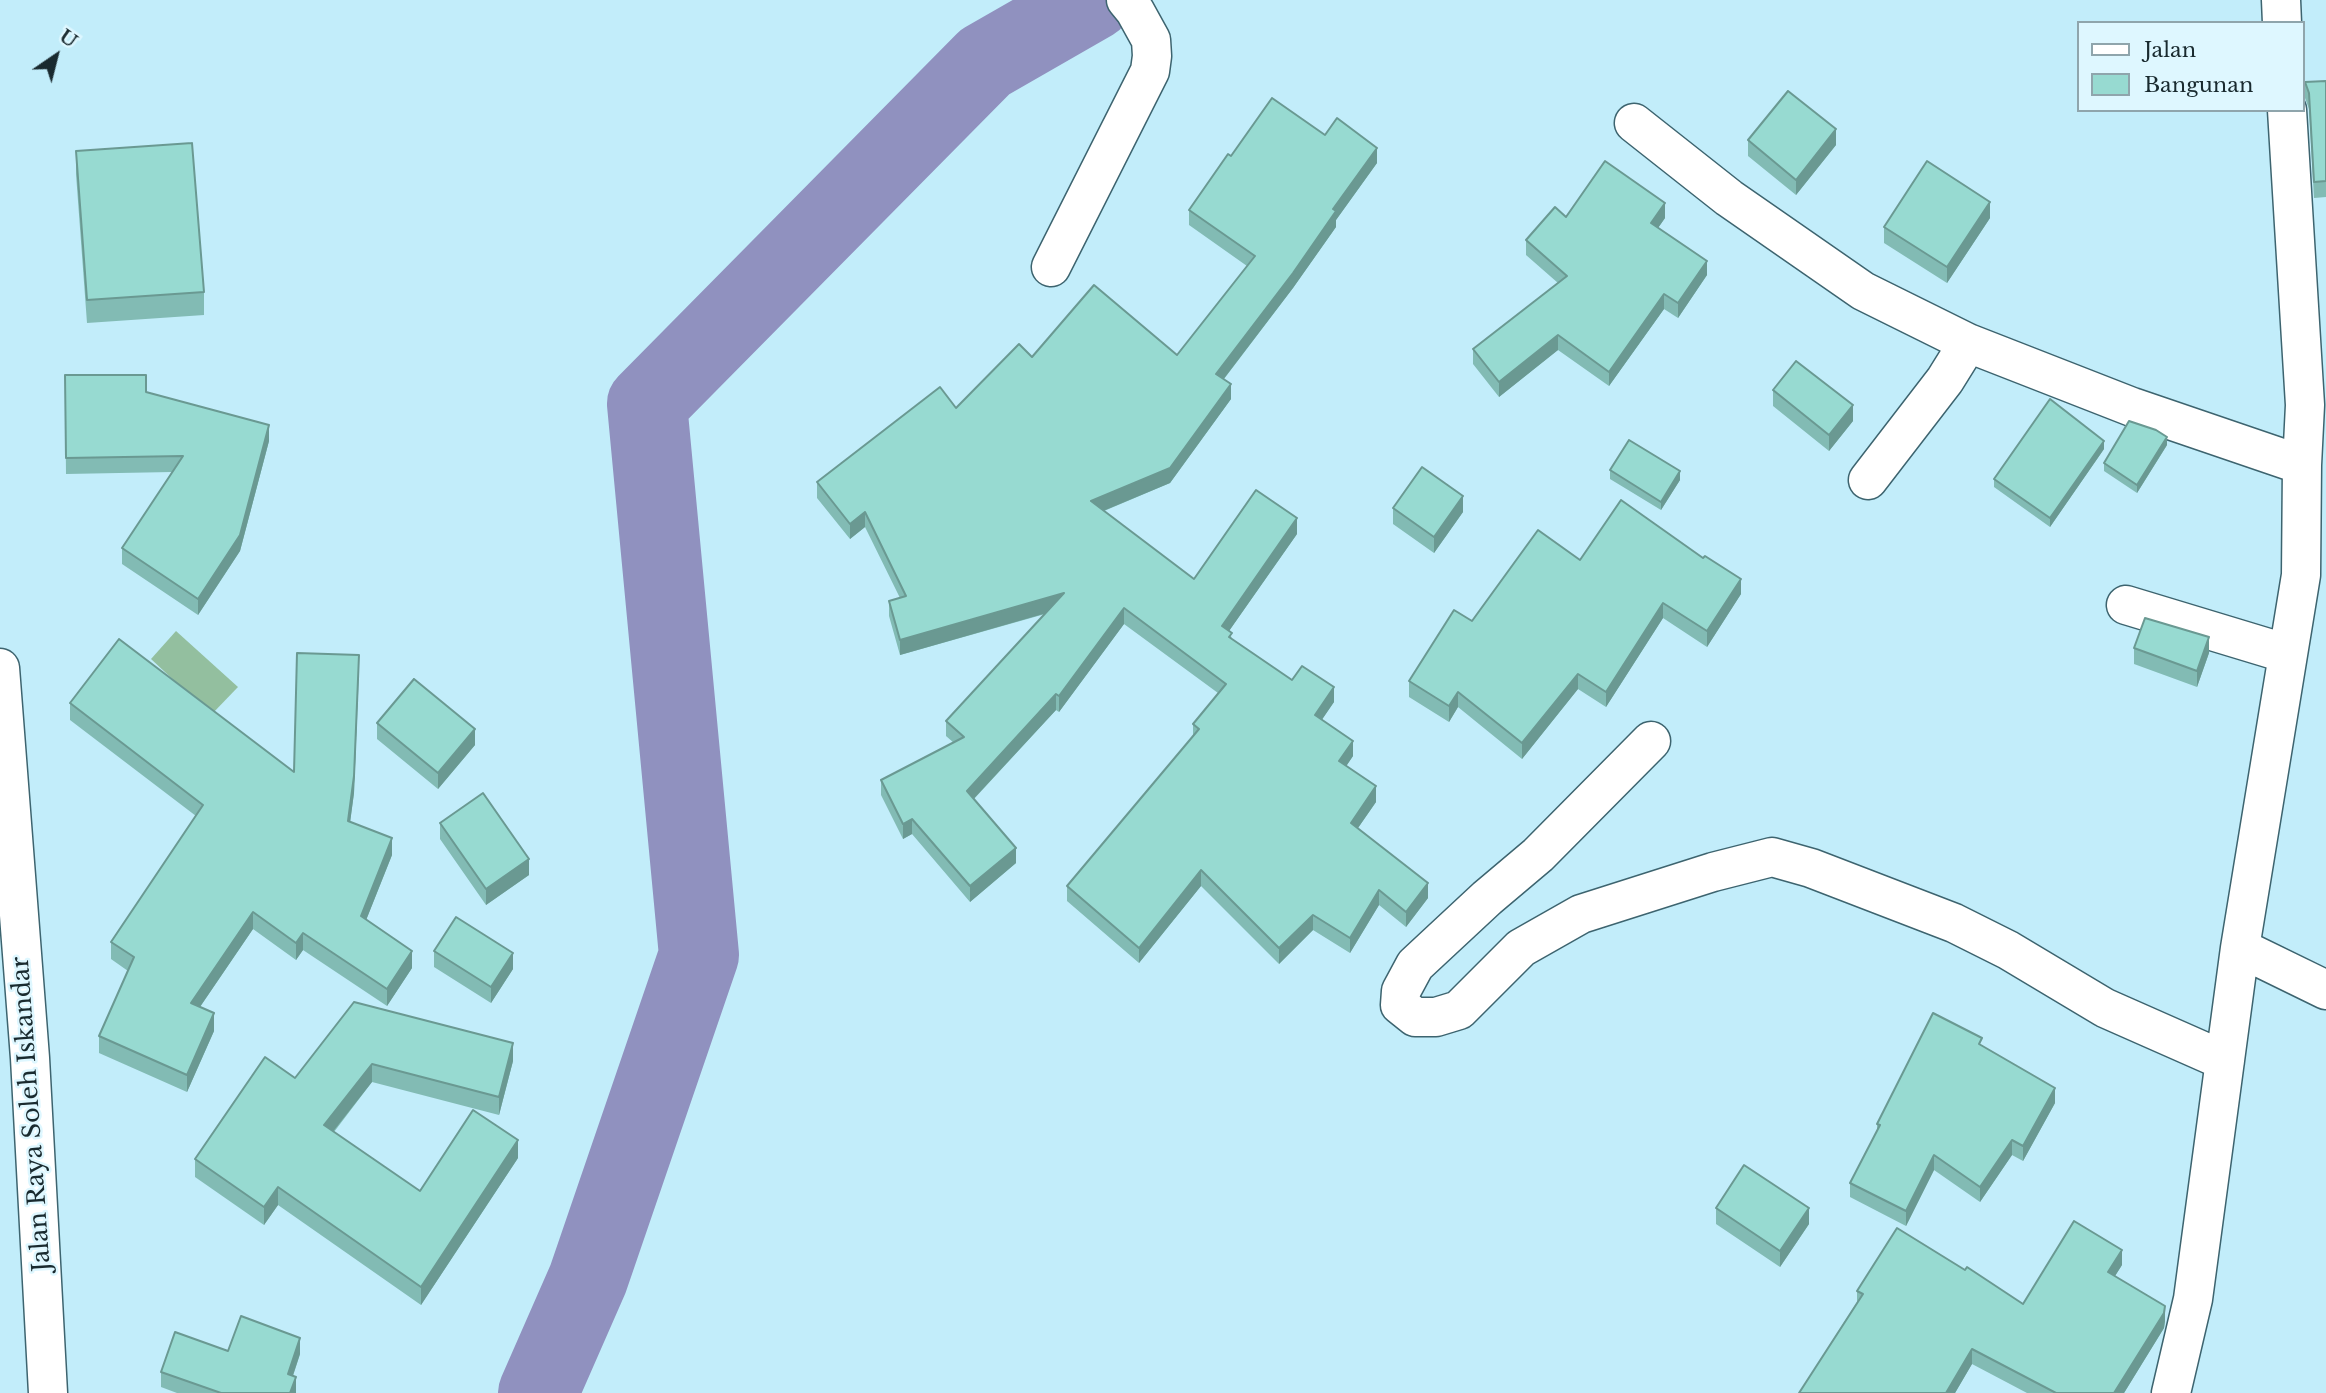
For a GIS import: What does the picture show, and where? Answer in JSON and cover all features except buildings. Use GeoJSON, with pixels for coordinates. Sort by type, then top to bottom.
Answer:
{"type":"FeatureCollection","features":[{"type":"Feature","properties":{"kind":"main road"},"geometry":{"type":"LineString","coordinates":[[2281,0],[2282,21]]}},
{"type":"Feature","properties":{"kind":"main road"},"geometry":{"type":"LineString","coordinates":[[1051,267],[1150,71],[1151,40],[1130,5]]}},
{"type":"Feature","properties":{"kind":"main road"},"geometry":{"type":"LineString","coordinates":[[2171,1393],[2193,1299],[2240,948],[2288,654],[2314,579],[2302,465],[2312,310],[2287,112]]}},
{"type":"Feature","properties":{"kind":"main road"},"geometry":{"type":"LineString","coordinates":[[1634,122],[1729,198],[1863,291],[1968,343],[2132,407],[2302,465]]}},
{"type":"Feature","properties":{"kind":"main road"},"geometry":{"type":"LineString","coordinates":[[1868,480],[1945,380],[1968,343]]}},
{"type":"Feature","properties":{"kind":"main road"},"geometry":{"type":"LineString","coordinates":[[2126,605],[2288,654]]}},
{"type":"Feature","properties":{"kind":"main road","name":"Jalan Raya Soleh Iskandar"},"geometry":{"type":"LineString","coordinates":[[0,668],[30,1058],[48,1393]]}},
{"type":"Feature","properties":{"kind":"main road"},"geometry":{"type":"LineString","coordinates":[[1651,741],[1538,855],[1415,965],[1401,990],[1400,1005],[1415,1017],[1436,1017],[1459,1010],[1521,948],[1581,914],[1713,872],[1772,857],[1811,868],[1954,923],[2008,950],[2105,1008],[2225,1061]]}},
{"type":"Feature","properties":{"kind":"main road"},"geometry":{"type":"LineString","coordinates":[[2240,948],[2326,990]]}},
{"type":"Feature","properties":{"kind":"green space"},"geometry":{"type":"Polygon","coordinates":[[[176,631],[238,687],[211,715],[151,659],[176,631]]]}},
{"type":"Feature","properties":{"kind":"waterway"},"geometry":{"type":"LineString","coordinates":[[538,1393],[588,1279],[699,955],[647,404],[985,62],[1093,0]]}}]}
